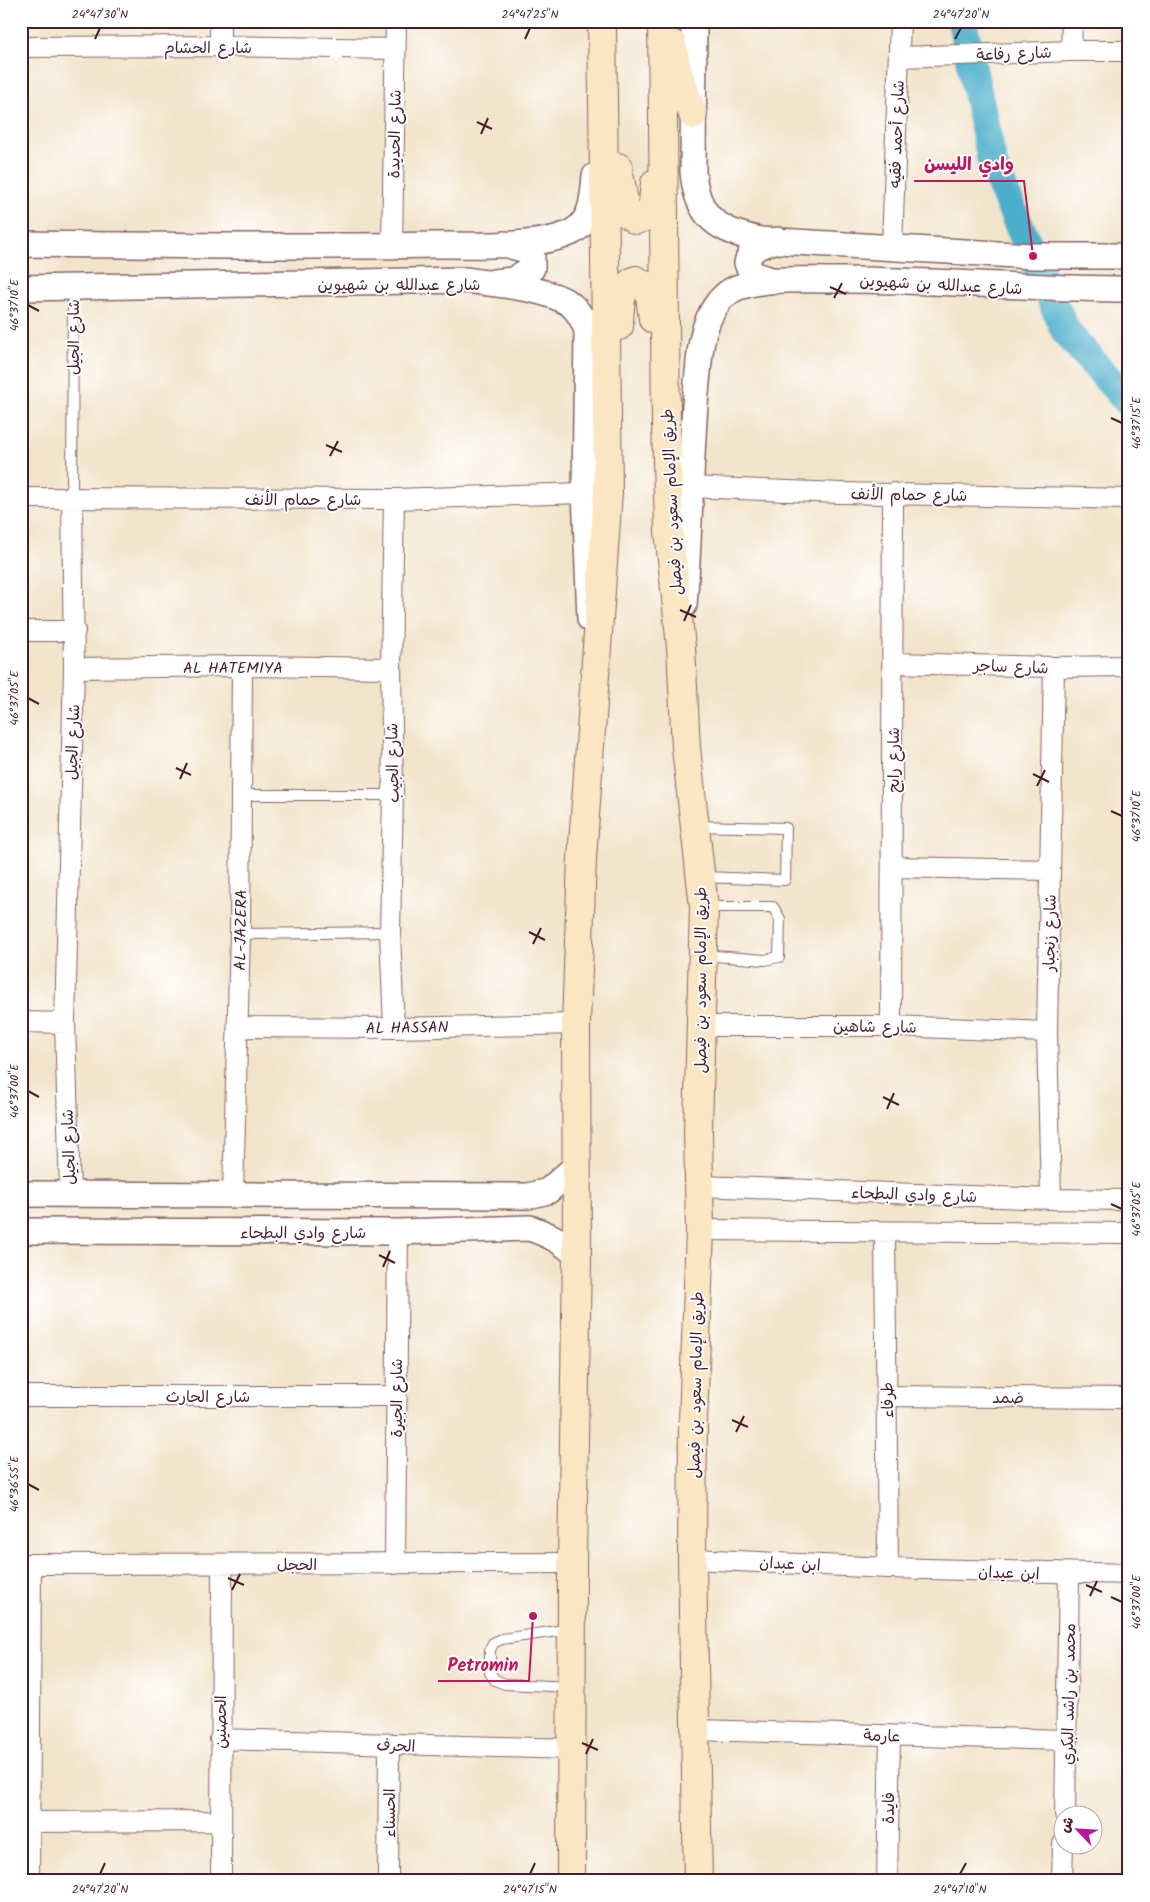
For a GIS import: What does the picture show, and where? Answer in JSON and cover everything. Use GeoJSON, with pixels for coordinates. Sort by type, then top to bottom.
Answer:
{"type":"FeatureCollection","features":[{"type":"Feature","properties":{"kind":"main road","name":"طريق الإمام سعود بن فيصل"},"geometry":{"type":"LineString","coordinates":[[662,21],[666,251],[666,424],[670,530],[681,647],[686,748],[704,907],[698,1131],[700,1230],[693,1422],[692,1559],[698,1881]]}},
{"type":"Feature","properties":{"kind":"main road"},"geometry":{"type":"LineString","coordinates":[[667,21],[677,69],[693,115]]}},
{"type":"Feature","properties":{"kind":"main road"},"geometry":{"type":"LineString","coordinates":[[602,24],[619,180],[626,213],[636,220],[649,216],[652,211],[662,97]]}},
{"type":"Feature","properties":{"kind":"main road"},"geometry":{"type":"LineString","coordinates":[[571,1881],[572,1563],[577,1256],[575,1167],[576,1024],[582,858],[608,492],[602,24]]}},
{"type":"Feature","properties":{"kind":"main road"},"geometry":{"type":"LineString","coordinates":[[607,447],[620,306],[624,291],[629,283],[636,280],[649,288],[652,301],[656,378],[666,424]]}},
{"type":"Feature","properties":{"kind":"street"},"geometry":{"type":"LineString","coordinates":[[220,21],[220,46]]}},
{"type":"Feature","properties":{"kind":"street","name":"شارع الحديدة"},"geometry":{"type":"LineString","coordinates":[[392,246],[396,21]]}},
{"type":"Feature","properties":{"kind":"street","name":"شارع عبدالله بن شهيوين"},"geometry":{"type":"LineString","coordinates":[[694,21],[693,115],[695,192],[708,217],[727,230],[761,240],[1033,256],[1129,256]]}},
{"type":"Feature","properties":{"kind":"street","name":"شارع أحمد فقيه"},"geometry":{"type":"LineString","coordinates":[[892,247],[900,21]]}},
{"type":"Feature","properties":{"kind":"street"},"geometry":{"type":"LineString","coordinates":[[1072,21],[1072,51]]}},
{"type":"Feature","properties":{"kind":"street","name":"شارع الحشام"},"geometry":{"type":"LineString","coordinates":[[21,47],[220,46],[395,49]]}},
{"type":"Feature","properties":{"kind":"street","name":"شارع رفاعة"},"geometry":{"type":"LineString","coordinates":[[900,57],[1129,51]]}},
{"type":"Feature","properties":{"kind":"street"},"geometry":{"type":"LineString","coordinates":[[21,244],[392,246],[501,243],[551,239],[573,232],[585,222],[592,206],[602,101]]}},
{"type":"Feature","properties":{"kind":"street"},"geometry":{"type":"LineString","coordinates":[[775,281],[752,274],[747,263],[751,252],[758,246],[778,240]]}},
{"type":"Feature","properties":{"kind":"street"},"geometry":{"type":"LineString","coordinates":[[482,283],[512,280],[532,268],[532,255],[526,250],[501,243]]}},
{"type":"Feature","properties":{"kind":"street","name":"شارع عبدالله بن شهيوين"},"geometry":{"type":"LineString","coordinates":[[21,288],[73,289],[466,280],[554,297],[571,304],[581,315],[587,330],[586,559],[594,683]]}},
{"type":"Feature","properties":{"kind":"street","name":"شارع عبدالله بن شهيوين"},"geometry":{"type":"LineString","coordinates":[[681,647],[689,548],[689,487],[699,363],[705,331],[712,312],[721,298],[738,287],[775,281],[877,280],[1047,289],[1129,289]]}},
{"type":"Feature","properties":{"kind":"street","name":"شارع حمام الأنف"},"geometry":{"type":"LineString","coordinates":[[689,487],[841,494],[892,493],[1129,498]]}},
{"type":"Feature","properties":{"kind":"street","name":"شارع حمام الأنف"},"geometry":{"type":"LineString","coordinates":[[21,498],[394,499],[585,492]]}},
{"type":"Feature","properties":{"kind":"street","name":"شارع رابح"},"geometry":{"type":"LineString","coordinates":[[891,1026],[892,493]]}},
{"type":"Feature","properties":{"kind":"street","name":"شارع الجيل"},"geometry":{"type":"LineString","coordinates":[[70,1194],[65,1023],[75,631],[72,498]]}},
{"type":"Feature","properties":{"kind":"street","name":"شارع الجيب"},"geometry":{"type":"LineString","coordinates":[[394,499],[391,668],[393,795],[390,932],[394,1028]]}},
{"type":"Feature","properties":{"kind":"street"},"geometry":{"type":"LineString","coordinates":[[21,631],[75,631]]}},
{"type":"Feature","properties":{"kind":"street","name":"شارع ساجر"},"geometry":{"type":"LineString","coordinates":[[893,663],[1054,667],[1129,666]]}},
{"type":"Feature","properties":{"kind":"street","name":"AL HATEMIYA"},"geometry":{"type":"LineString","coordinates":[[74,668],[242,666],[391,668]]}},
{"type":"Feature","properties":{"kind":"street","name":"AL-JAZERA"},"geometry":{"type":"LineString","coordinates":[[233,1195],[240,934],[242,666]]}},
{"type":"Feature","properties":{"kind":"street","name":"شارع زنجبار"},"geometry":{"type":"LineString","coordinates":[[1051,1199],[1047,1032],[1054,667]]}},
{"type":"Feature","properties":{"kind":"street"},"geometry":{"type":"LineString","coordinates":[[892,867],[1050,870]]}},
{"type":"Feature","properties":{"kind":"street"},"geometry":{"type":"LineString","coordinates":[[21,1022],[65,1023]]}},
{"type":"Feature","properties":{"kind":"street","name":"AL HASSAN"},"geometry":{"type":"LineString","coordinates":[[238,1027],[394,1028],[576,1024]]}},
{"type":"Feature","properties":{"kind":"street","name":"شارع شاهين"},"geometry":{"type":"LineString","coordinates":[[702,1026],[891,1026],[1047,1032]]}},
{"type":"Feature","properties":{"kind":"street"},"geometry":{"type":"LineString","coordinates":[[21,1194],[528,1196],[548,1190],[575,1167]]}},
{"type":"Feature","properties":{"kind":"street","name":"شارع وادي البطحاء"},"geometry":{"type":"LineString","coordinates":[[699,1186],[1051,1199],[1129,1200]]}},
{"type":"Feature","properties":{"kind":"street","name":"شارع وادي البطحاء"},"geometry":{"type":"LineString","coordinates":[[21,1231],[398,1232],[530,1228],[550,1235],[566,1244],[577,1256]]}},
{"type":"Feature","properties":{"kind":"street"},"geometry":{"type":"LineString","coordinates":[[700,1230],[1129,1233]]}},
{"type":"Feature","properties":{"kind":"street","name":"شارع الجيرة"},"geometry":{"type":"LineString","coordinates":[[395,1564],[395,1396],[398,1232]]}},
{"type":"Feature","properties":{"kind":"street","name":"طرفاء"},"geometry":{"type":"LineString","coordinates":[[885,1232],[888,1568]]}},
{"type":"Feature","properties":{"kind":"street","name":"شارع الحارث"},"geometry":{"type":"LineString","coordinates":[[21,1396],[395,1396]]}},
{"type":"Feature","properties":{"kind":"street","name":"ضمد"},"geometry":{"type":"LineString","coordinates":[[887,1396],[1129,1398]]}},
{"type":"Feature","properties":{"kind":"street","name":"ابن عبدان"},"geometry":{"type":"LineString","coordinates":[[692,1559],[888,1568]]}},
{"type":"Feature","properties":{"kind":"street","name":"الحجل"},"geometry":{"type":"LineString","coordinates":[[26,1564],[572,1563]]}},
{"type":"Feature","properties":{"kind":"street"},"geometry":{"type":"LineString","coordinates":[[26,1564],[25,1822],[29,1881]]}},
{"type":"Feature","properties":{"kind":"street","name":"الحصنين"},"geometry":{"type":"LineString","coordinates":[[221,1881],[222,1564]]}},
{"type":"Feature","properties":{"kind":"street","name":"ابن عيدان"},"geometry":{"type":"LineString","coordinates":[[888,1568],[1129,1574]]}},
{"type":"Feature","properties":{"kind":"street","name":"محمد بن راشد البكري"},"geometry":{"type":"LineString","coordinates":[[1065,1804],[1068,1740],[1069,1573]]}},
{"type":"Feature","properties":{"kind":"street","name":"عارمة"},"geometry":{"type":"LineString","coordinates":[[695,1730],[1068,1740]]}},
{"type":"Feature","properties":{"kind":"street","name":"فايدة"},"geometry":{"type":"LineString","coordinates":[[887,1881],[890,1735]]}},
{"type":"Feature","properties":{"kind":"street","name":"الحرف"},"geometry":{"type":"LineString","coordinates":[[220,1739],[572,1749]]}},
{"type":"Feature","properties":{"kind":"street","name":"الحسناء"},"geometry":{"type":"LineString","coordinates":[[388,1881],[389,1745]]}},
{"type":"Feature","properties":{"kind":"street"},"geometry":{"type":"LineString","coordinates":[[25,1822],[221,1821]]}},
{"type":"Feature","properties":{"kind":"street"},"geometry":{"type":"LineString","coordinates":[[1062,1881],[1063,1854]]}},
{"type":"Feature","properties":{"kind":"lane","name":"شارع الجيل"},"geometry":{"type":"LineString","coordinates":[[72,498],[73,289]]}},
{"type":"Feature","properties":{"kind":"lane"},"geometry":{"type":"LineString","coordinates":[[241,795],[393,795]]}},
{"type":"Feature","properties":{"kind":"lane"},"geometry":{"type":"LineString","coordinates":[[696,826],[786,828],[785,880],[701,877]]}},
{"type":"Feature","properties":{"kind":"lane"},"geometry":{"type":"LineString","coordinates":[[702,954],[765,960],[779,957],[780,919],[773,907],[704,907]]}},
{"type":"Feature","properties":{"kind":"lane"},"geometry":{"type":"LineString","coordinates":[[240,934],[390,932]]}},
{"type":"Feature","properties":{"kind":"lane"},"geometry":{"type":"LineString","coordinates":[[572,1628],[502,1639],[494,1643],[490,1650],[490,1673],[495,1680],[505,1684],[572,1687]]}},
{"type":"Feature","properties":{"kind":"waterway"},"geometry":{"type":"LineString","coordinates":[[962,21],[993,166],[1066,332],[1129,403]]}},
{"type":"Feature","properties":{"kind":"place","name":"وادي الليسن"},"geometry":{"type":"Point","coordinates":[1033,256]}},
{"type":"Feature","properties":{"kind":"place","name":"Petromin"},"geometry":{"type":"Point","coordinates":[533,1616]}}]}
